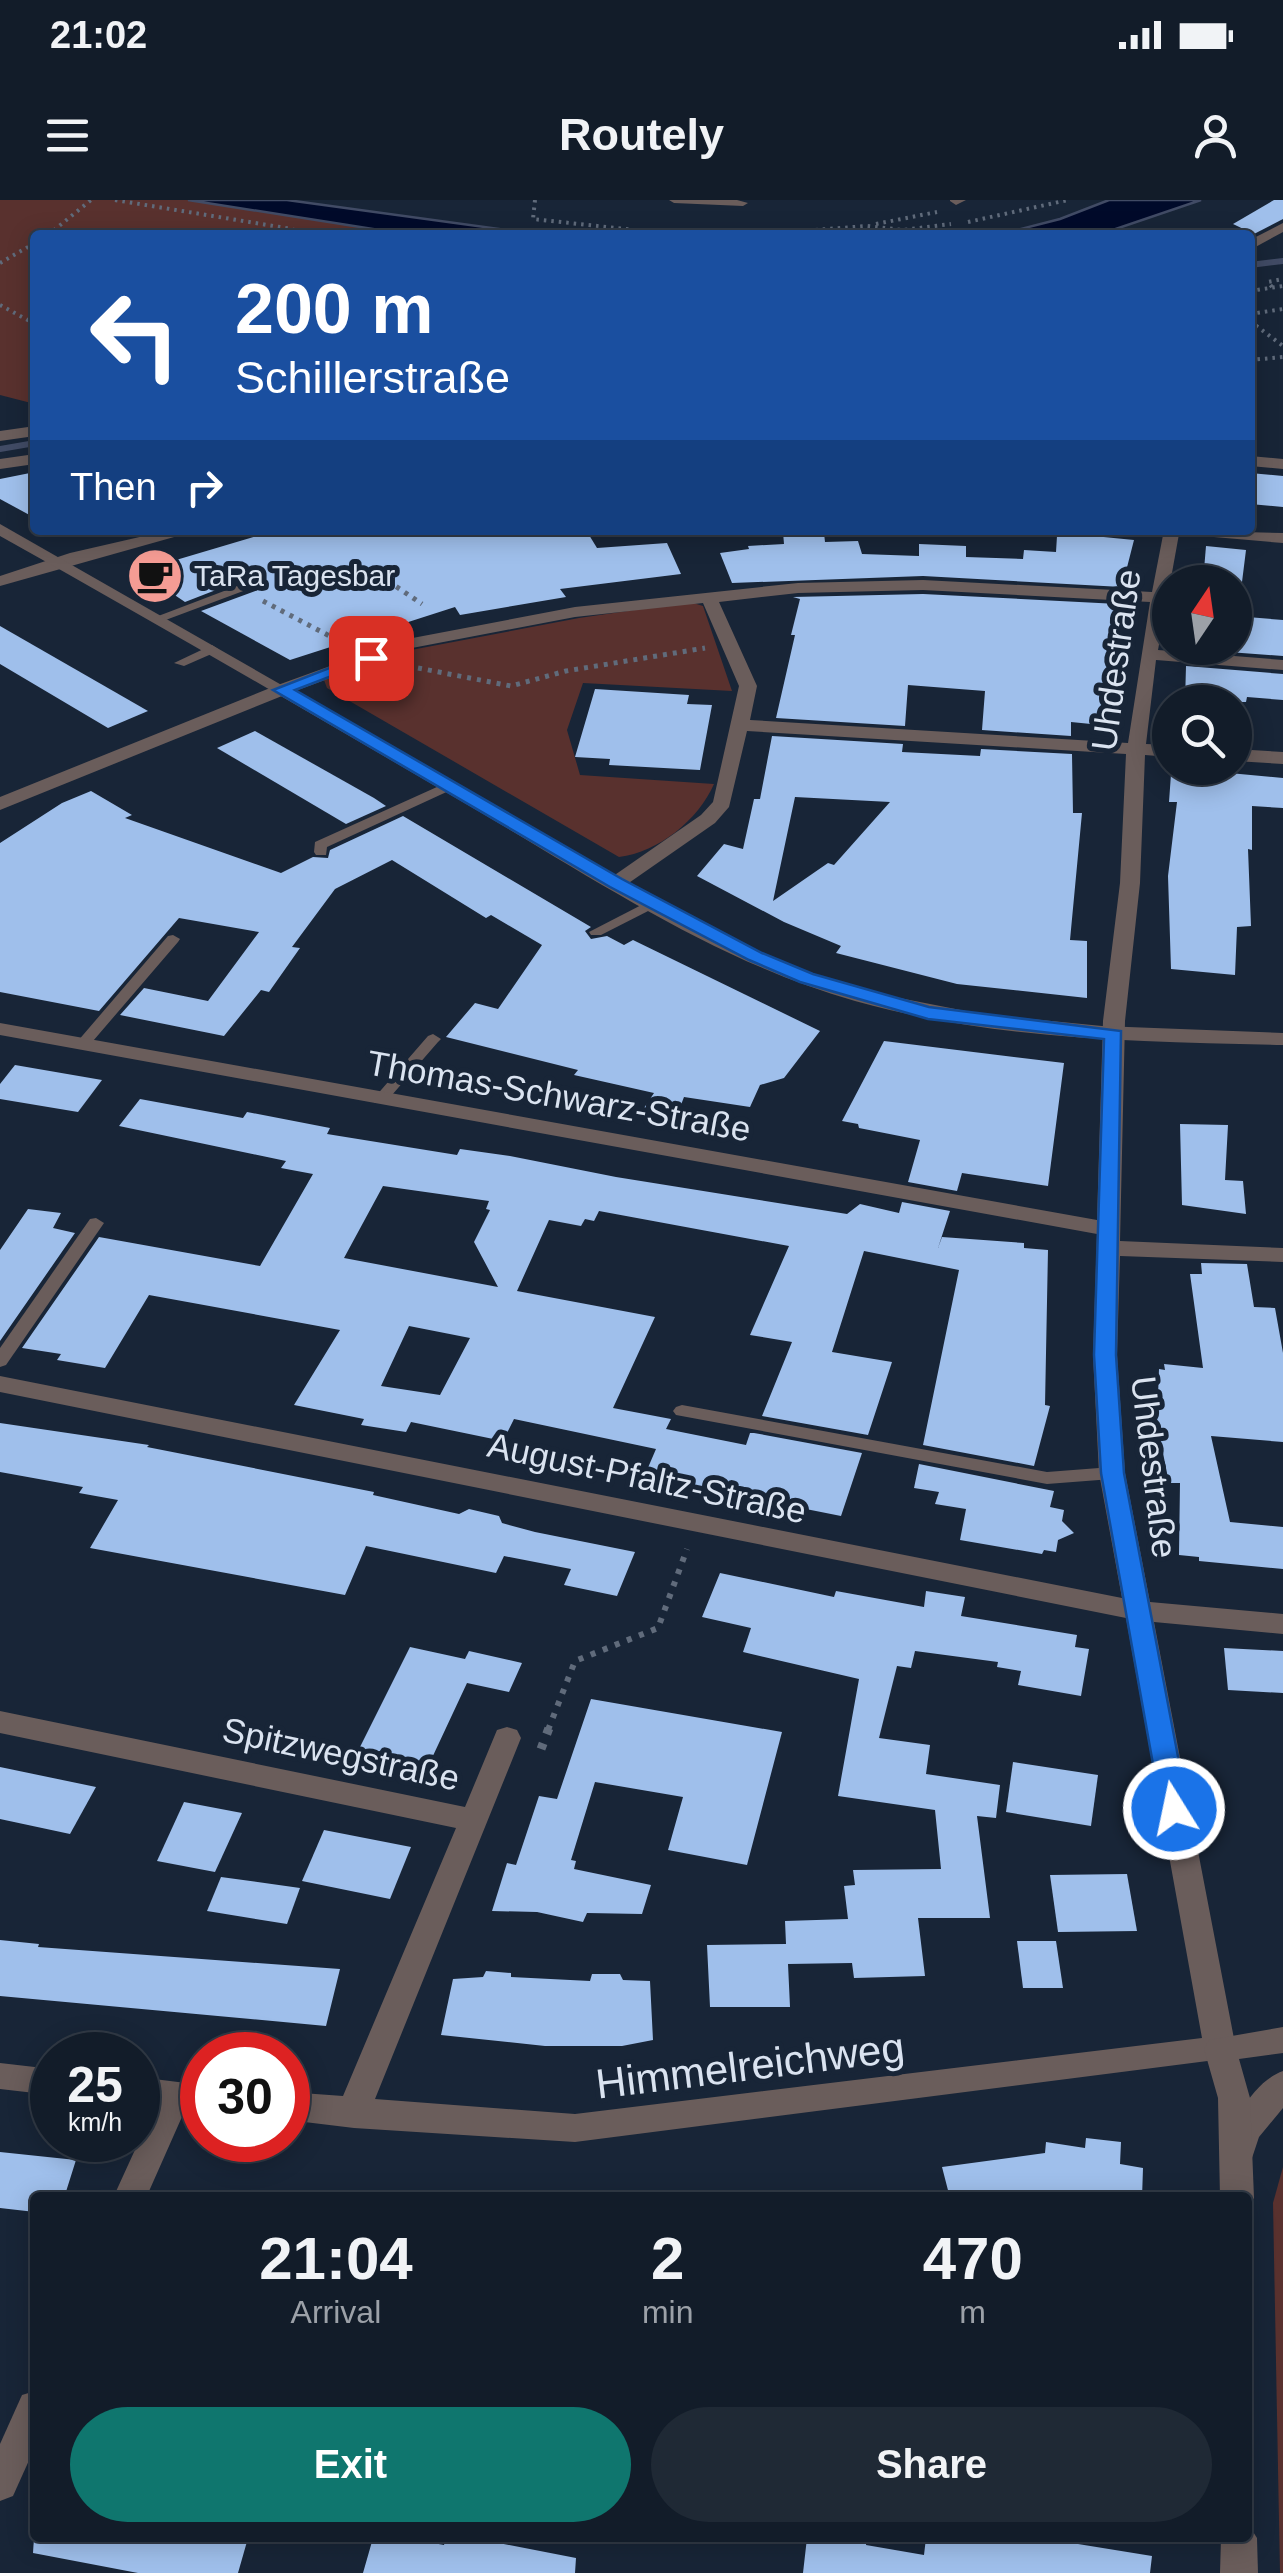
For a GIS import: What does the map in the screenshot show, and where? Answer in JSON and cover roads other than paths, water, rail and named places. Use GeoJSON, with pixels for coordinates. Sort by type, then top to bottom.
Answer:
{"type":"FeatureCollection","features":[{"type":"Feature","properties":{"kind":"street"},"geometry":{"type":"LineString","coordinates":[[1255,243],[1283,226]]}},
{"type":"Feature","properties":{"kind":"street"},"geometry":{"type":"LineString","coordinates":[[0,436],[30,432]]}},
{"type":"Feature","properties":{"kind":"street"},"geometry":{"type":"LineString","coordinates":[[0,464],[30,460]]}},
{"type":"Feature","properties":{"kind":"street"},"geometry":{"type":"LineString","coordinates":[[1255,461],[1283,464]]}},
{"type":"Feature","properties":{"kind":"street"},"geometry":{"type":"LineString","coordinates":[[0,529],[616,883],[806,978],[928,1013],[1114,1035],[1283,1039]]}},
{"type":"Feature","properties":{"kind":"street"},"geometry":{"type":"LineString","coordinates":[[0,582],[59,562],[171,535]]}},
{"type":"Feature","properties":{"kind":"street","name":"Uhdestraße"},"geometry":{"type":"LineString","coordinates":[[1165,565],[1171,535]]}},
{"type":"Feature","properties":{"kind":"street"},"geometry":{"type":"LineString","coordinates":[[1246,535],[1283,538]]}},
{"type":"Feature","properties":{"kind":"street"},"geometry":{"type":"LineString","coordinates":[[0,804],[282,690],[408,644],[575,612],[798,588],[922,585],[1152,597]]}},
{"type":"Feature","properties":{"kind":"street"},"geometry":{"type":"LineString","coordinates":[[616,883],[708,819],[722,803],[748,686],[708,596]]}},
{"type":"Feature","properties":{"kind":"street","name":"Uhdestraße"},"geometry":{"type":"LineString","coordinates":[[1152,631],[1136,749],[1130,882],[1114,1035],[1105,1355],[1112,1473],[1220,2049],[1234,2098],[1236,2192]]}},
{"type":"Feature","properties":{"kind":"street"},"geometry":{"type":"LineString","coordinates":[[1148,654],[1283,665]]}},
{"type":"Feature","properties":{"kind":"street"},"geometry":{"type":"LineString","coordinates":[[739,725],[1152,750]]}},
{"type":"Feature","properties":{"kind":"street"},"geometry":{"type":"LineString","coordinates":[[1252,756],[1283,758]]}},
{"type":"Feature","properties":{"kind":"street","name":"Thomas-Schwarz-Straße"},"geometry":{"type":"LineString","coordinates":[[0,1029],[1106,1238],[1283,1256]]}},
{"type":"Feature","properties":{"kind":"street","name":"August-Pfaltz-Straße"},"geometry":{"type":"LineString","coordinates":[[0,1384],[1139,1611],[1283,1624]]}},
{"type":"Feature","properties":{"kind":"street","name":"Spitzwegstraße"},"geometry":{"type":"LineString","coordinates":[[0,1722],[474,1820],[366,2074],[354,2114]]}},
{"type":"Feature","properties":{"kind":"street"},"geometry":{"type":"LineString","coordinates":[[474,1820],[503,1748]]}},
{"type":"Feature","properties":{"kind":"street","name":"Himmelreichweg"},"geometry":{"type":"LineString","coordinates":[[310,2109],[574,2128],[1283,2040]]}},
{"type":"Feature","properties":{"kind":"street"},"geometry":{"type":"LineString","coordinates":[[0,2076],[30,2079]]}},
{"type":"Feature","properties":{"kind":"street"},"geometry":{"type":"LineString","coordinates":[[1236,2158],[1245,2132],[1283,2085]]}},
{"type":"Feature","properties":{"kind":"street"},"geometry":{"type":"LineString","coordinates":[[133,2192],[180,2111]]}},
{"type":"Feature","properties":{"kind":"street"},"geometry":{"type":"LineString","coordinates":[[0,2484],[30,2417]]}},
{"type":"Feature","properties":{"kind":"street"},"geometry":{"type":"LineString","coordinates":[[1239,2542],[1239,2573]]}},
{"type":"Feature","properties":{"kind":"lane"},"geometry":{"type":"LineString","coordinates":[[674,200],[743,203]]}},
{"type":"Feature","properties":{"kind":"lane"},"geometry":{"type":"LineString","coordinates":[[160,618],[247,587]]}},
{"type":"Feature","properties":{"kind":"lane"},"geometry":{"type":"LineString","coordinates":[[180,663],[212,648]]}},
{"type":"Feature","properties":{"kind":"lane"},"geometry":{"type":"LineString","coordinates":[[321,852],[320,846],[448,786]]}},
{"type":"Feature","properties":{"kind":"lane"},"geometry":{"type":"LineString","coordinates":[[596,932],[653,903]]}},
{"type":"Feature","properties":{"kind":"lane"},"geometry":{"type":"LineString","coordinates":[[82,1045],[173,939]]}},
{"type":"Feature","properties":{"kind":"lane"},"geometry":{"type":"LineString","coordinates":[[380,1100],[433,1039]]}},
{"type":"Feature","properties":{"kind":"lane"},"geometry":{"type":"LineString","coordinates":[[0,1361],[96,1223]]}},
{"type":"Feature","properties":{"kind":"lane"},"geometry":{"type":"LineString","coordinates":[[682,1410],[1047,1478],[1112,1473]]}},
{"type":"Feature","properties":{"kind":"water"},"geometry":{"type":"Polygon","coordinates":[[[188,200],[287,200],[506,230],[379,230],[188,200]]]}},
{"type":"Feature","properties":{"kind":"water"},"geometry":{"type":"Polygon","coordinates":[[[1109,200],[1201,200],[1113,230],[1017,230],[1109,200]]]}},
{"type":"Feature","properties":{"kind":"waterway"},"geometry":{"type":"LineString","coordinates":[[1255,264],[1283,261]]}},
{"type":"Feature","properties":{"kind":"waterway"},"geometry":{"type":"LineString","coordinates":[[0,449],[30,444]]}},
{"type":"Feature","properties":{"kind":"place","name":"TaRa Tagesbar"},"geometry":{"type":"Point","coordinates":[155,576]}}]}
